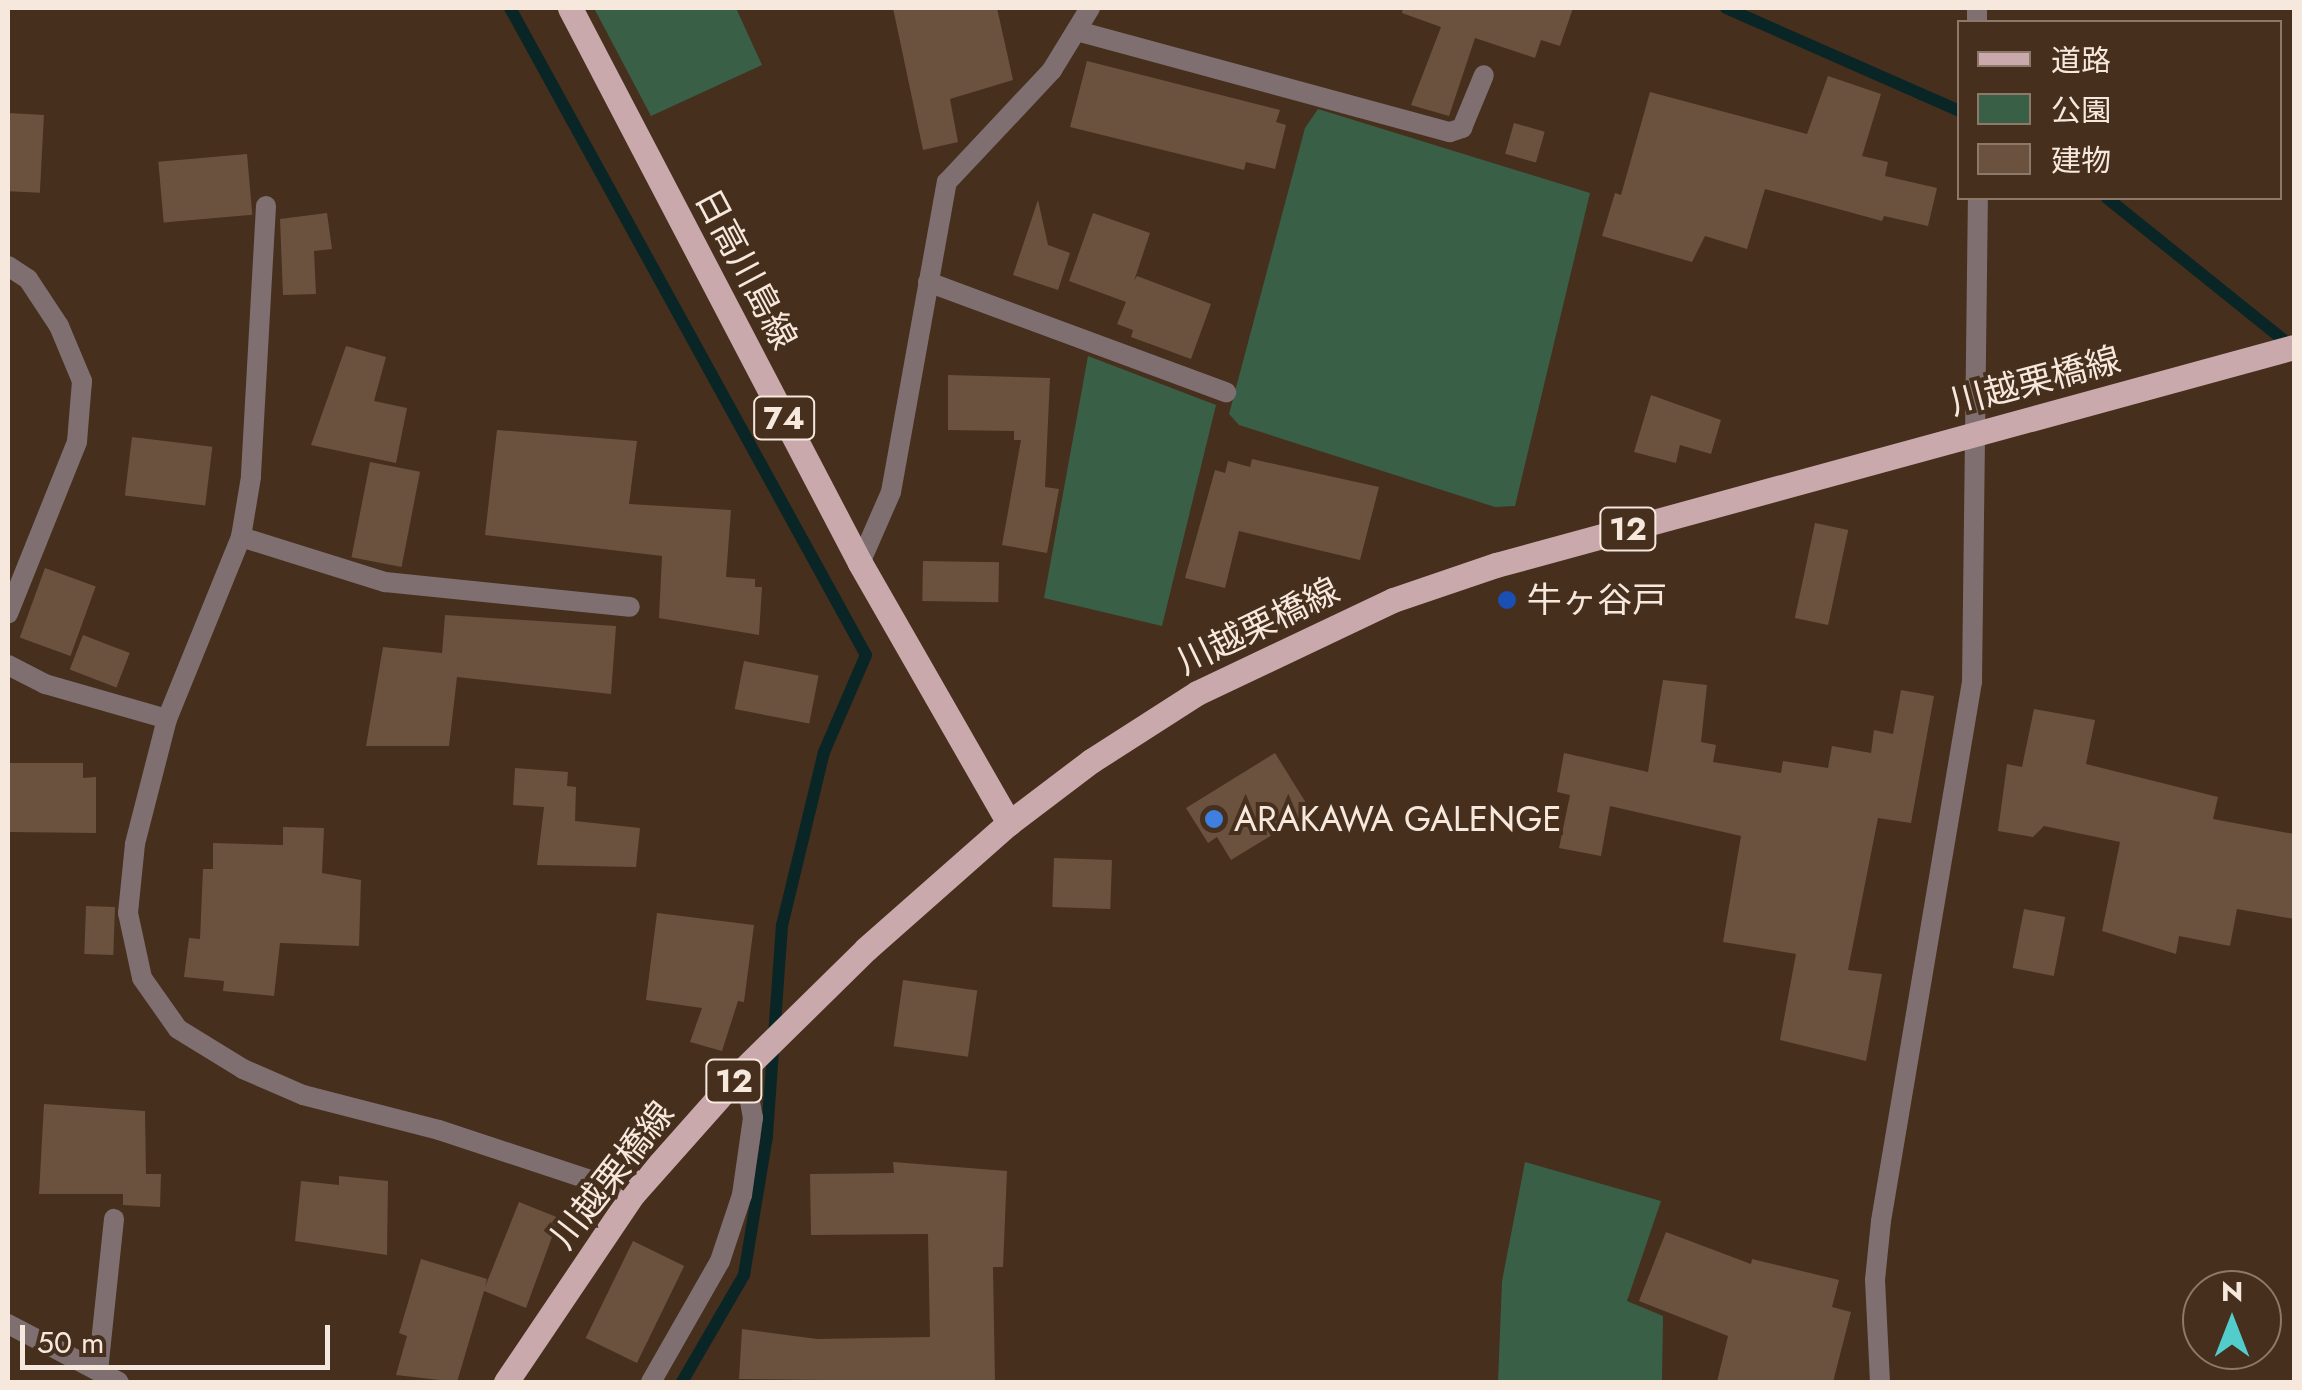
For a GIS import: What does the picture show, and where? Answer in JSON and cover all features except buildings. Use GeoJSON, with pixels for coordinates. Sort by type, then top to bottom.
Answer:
{"type":"FeatureCollection","features":[{"type":"Feature","properties":{"kind":"main road","name":"日高川島線"},"geometry":{"type":"LineString","coordinates":[[570,8],[860,563],[1010,823]]}},
{"type":"Feature","properties":{"kind":"main road","name":"川越栗橋線"},"geometry":{"type":"LineString","coordinates":[[506,1382],[634,1194],[744,1069],[866,949],[1010,823],[1090,761],[1198,693],[1393,600],[2294,347]]}},
{"type":"Feature","properties":{"kind":"street"},"geometry":{"type":"LineString","coordinates":[[860,563],[891,492],[947,182],[1052,70],[1090,8]]}},
{"type":"Feature","properties":{"kind":"street"},"geometry":{"type":"LineString","coordinates":[[1076,31],[1450,132],[1462,128],[1484,75]]}},
{"type":"Feature","properties":{"kind":"street"},"geometry":{"type":"LineString","coordinates":[[1880,1382],[1875,1280],[1881,1221],[1972,682],[1980,433],[1978,200]]}},
{"type":"Feature","properties":{"kind":"street"},"geometry":{"type":"LineString","coordinates":[[266,206],[251,477],[241,537],[167,720],[136,844],[128,913],[142,978],[178,1028],[243,1069],[303,1095],[439,1130],[634,1194]]}},
{"type":"Feature","properties":{"kind":"street"},"geometry":{"type":"LineString","coordinates":[[8,266],[28,279],[59,326],[82,381],[77,442],[8,614]]}},
{"type":"Feature","properties":{"kind":"street"},"geometry":{"type":"LineString","coordinates":[[928,282],[1226,392]]}},
{"type":"Feature","properties":{"kind":"street"},"geometry":{"type":"LineString","coordinates":[[241,537],[385,582],[630,607]]}},
{"type":"Feature","properties":{"kind":"street"},"geometry":{"type":"LineString","coordinates":[[8,665],[45,684],[167,720]]}},
{"type":"Feature","properties":{"kind":"street"},"geometry":{"type":"LineString","coordinates":[[651,1382],[720,1260],[742,1195],[752,1118],[744,1069]]}},
{"type":"Feature","properties":{"kind":"street"},"geometry":{"type":"LineString","coordinates":[[98,1371],[114,1219]]}},
{"type":"Feature","properties":{"kind":"street"},"geometry":{"type":"LineString","coordinates":[[8,1324],[119,1382]]}},
{"type":"Feature","properties":{"kind":"green space"},"geometry":{"type":"Polygon","coordinates":[[[736,8],[762,65],[651,116],[595,10],[736,8]]]}},
{"type":"Feature","properties":{"kind":"green space"},"geometry":{"type":"Polygon","coordinates":[[[1318,109],[1590,193],[1515,506],[1495,507],[1239,425],[1229,414],[1305,128],[1318,109]]]}},
{"type":"Feature","properties":{"kind":"green space"},"geometry":{"type":"Polygon","coordinates":[[[1088,356],[1216,405],[1162,626],[1044,598],[1088,356]]]}},
{"type":"Feature","properties":{"kind":"green space"},"geometry":{"type":"Polygon","coordinates":[[[1525,1162],[1661,1201],[1627,1301],[1663,1316],[1662,1382],[1498,1382],[1502,1281],[1525,1162]]]}},
{"type":"Feature","properties":{"kind":"waterway"},"geometry":{"type":"LineString","coordinates":[[510,8],[866,655],[824,752],[782,925],[767,1136],[744,1275],[682,1382]]}},
{"type":"Feature","properties":{"kind":"waterway"},"geometry":{"type":"LineString","coordinates":[[1726,8],[1957,110]]}},
{"type":"Feature","properties":{"kind":"waterway"},"geometry":{"type":"LineString","coordinates":[[2109,200],[2292,347]]}},
{"type":"Feature","properties":{"kind":"place","name":"牛ヶ谷戸"},"geometry":{"type":"Point","coordinates":[1507,600]}},
{"type":"Feature","properties":{"kind":"place","name":"ARAKAWA GALENGE"},"geometry":{"type":"Point","coordinates":[1214,819]}}]}
